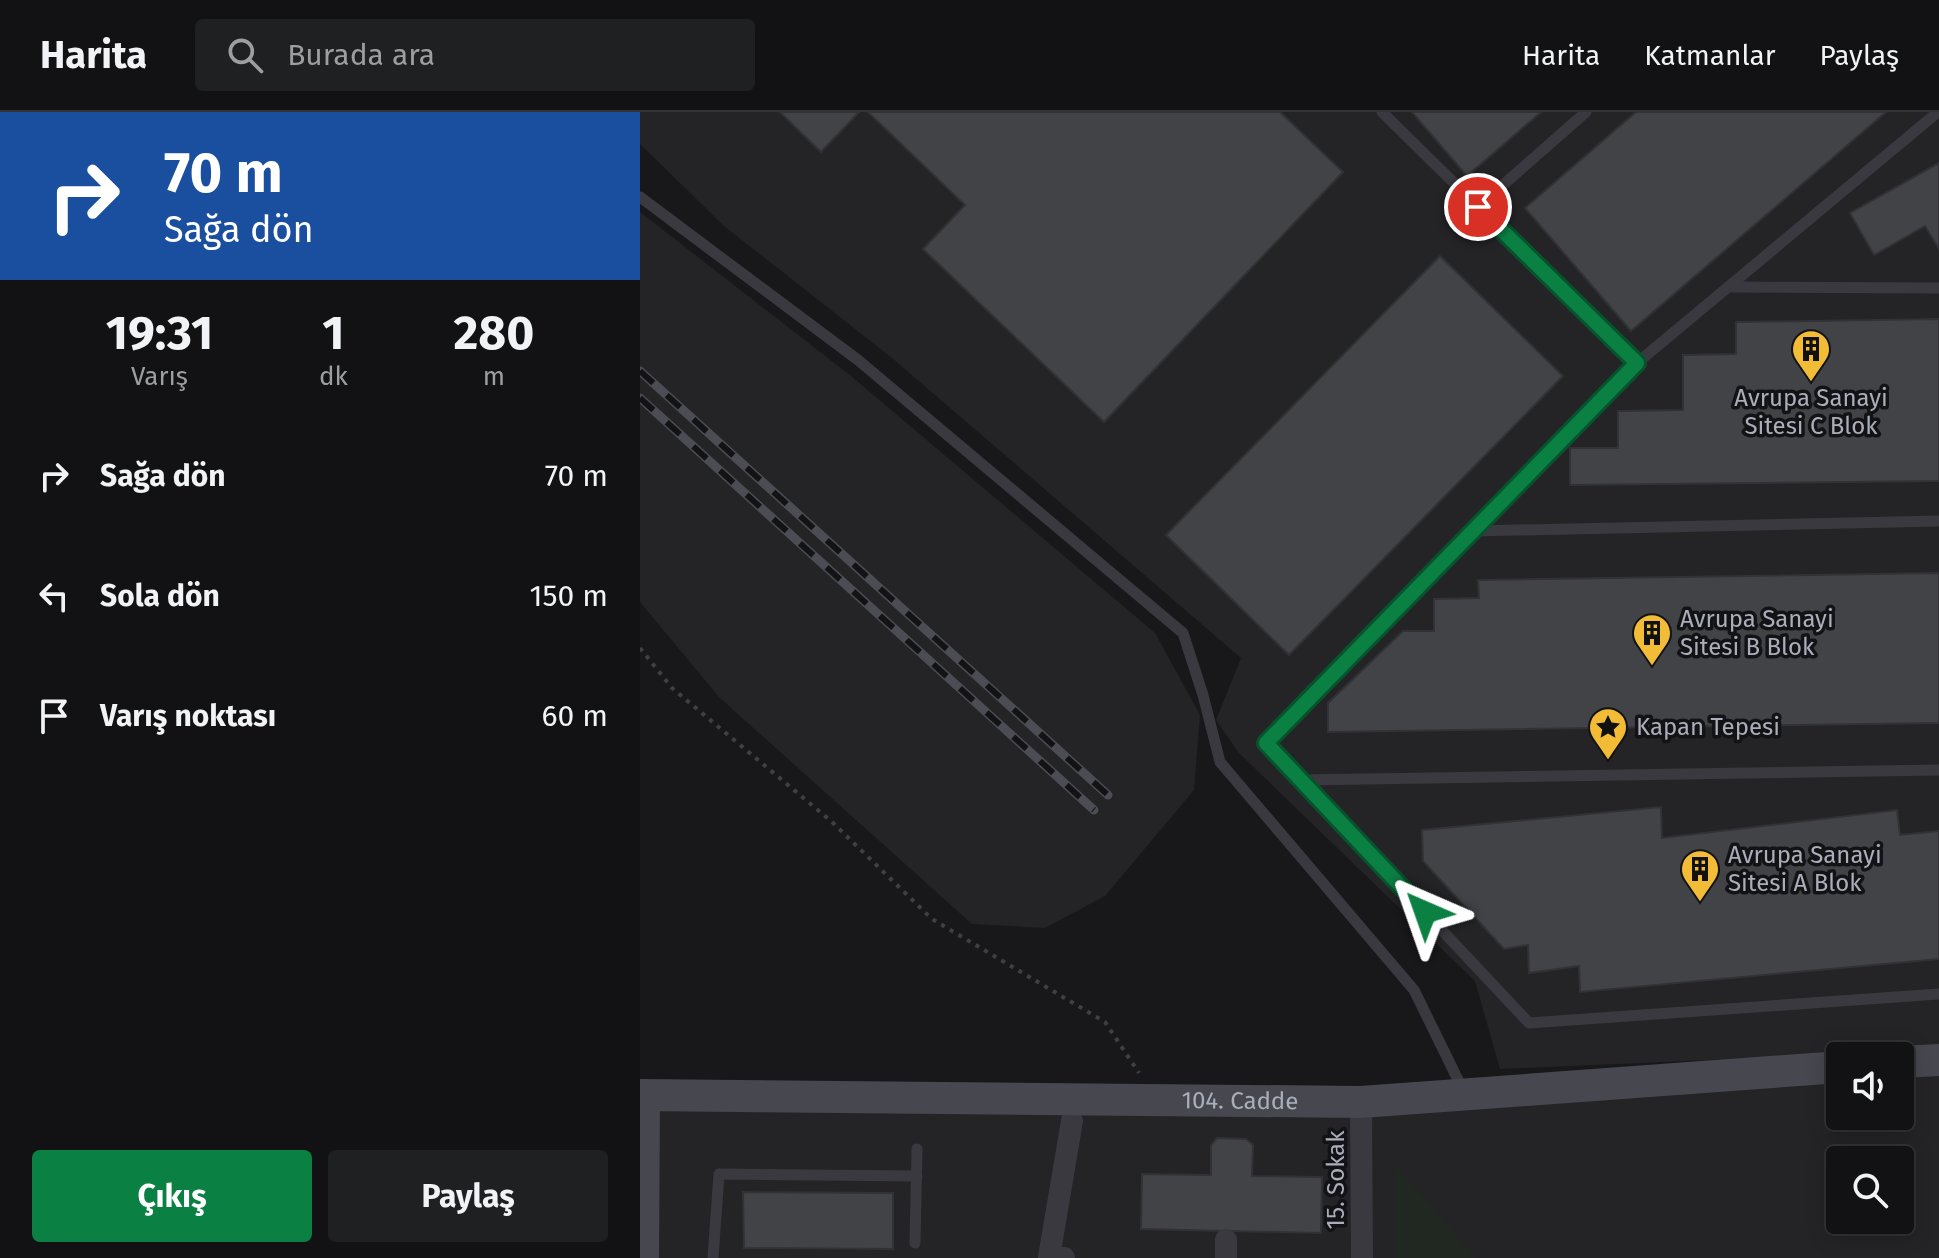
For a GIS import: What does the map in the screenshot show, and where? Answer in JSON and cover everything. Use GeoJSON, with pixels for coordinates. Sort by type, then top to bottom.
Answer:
{"type":"FeatureCollection","features":[{"type":"Feature","properties":{"kind":"street"},"geometry":{"type":"LineString","coordinates":[[1914,1061],[1939,1060]]}},
{"type":"Feature","properties":{"kind":"street","name":"104. Cadde"},"geometry":{"type":"LineString","coordinates":[[642,1095],[1361,1102],[1826,1068]]}},
{"type":"Feature","properties":{"kind":"street"},"geometry":{"type":"LineString","coordinates":[[642,1095],[643,1258]]}},
{"type":"Feature","properties":{"kind":"street","name":"15. Sokak"},"geometry":{"type":"LineString","coordinates":[[1361,1102],[1362,1258]]}},
{"type":"Feature","properties":{"kind":"street"},"geometry":{"type":"LineString","coordinates":[[1064,1258],[1049,1257],[1072,1121]]}},
{"type":"Feature","properties":{"kind":"lane"},"geometry":{"type":"LineString","coordinates":[[1382,112],[1637,363]]}},
{"type":"Feature","properties":{"kind":"lane"},"geometry":{"type":"LineString","coordinates":[[1478,207],[1586,112]]}},
{"type":"Feature","properties":{"kind":"lane"},"geometry":{"type":"LineString","coordinates":[[1938,112],[1637,363],[1266,743],[1529,1023],[1939,994]]}},
{"type":"Feature","properties":{"kind":"lane"},"geometry":{"type":"LineString","coordinates":[[640,197],[858,360],[1183,633],[1220,762],[1414,990],[1465,1094]]}},
{"type":"Feature","properties":{"kind":"lane"},"geometry":{"type":"LineString","coordinates":[[1728,287],[1939,288]]}},
{"type":"Feature","properties":{"kind":"lane"},"geometry":{"type":"LineString","coordinates":[[1473,531],[1939,521]]}},
{"type":"Feature","properties":{"kind":"lane"},"geometry":{"type":"LineString","coordinates":[[1301,780],[1939,770]]}},
{"type":"Feature","properties":{"kind":"lane"},"geometry":{"type":"LineString","coordinates":[[915,1243],[917,1149]]}},
{"type":"Feature","properties":{"kind":"lane"},"geometry":{"type":"LineString","coordinates":[[713,1258],[719,1174],[917,1176]]}},
{"type":"Feature","properties":{"kind":"path"},"geometry":{"type":"LineString","coordinates":[[640,648],[672,688],[831,821],[932,919],[1105,1022],[1158,1100]]}},
{"type":"Feature","properties":{"kind":"shaded area"},"geometry":{"type":"Polygon","coordinates":[[[640,112],[1939,112],[1939,1050],[1914,1051],[1914,1042],[1826,1042],[1826,1055],[1500,1069],[1475,981],[1239,753],[1216,720],[1241,658],[892,358],[724,226],[640,144],[640,112]]]}},
{"type":"Feature","properties":{"kind":"shaded area"},"geometry":{"type":"Polygon","coordinates":[[[640,212],[851,376],[1155,633],[1200,715],[1194,790],[1105,896],[1045,928],[972,924],[719,697],[640,602],[640,212]]]}},
{"type":"Feature","properties":{"kind":"shaded area"},"geometry":{"type":"Polygon","coordinates":[[[1939,1073],[1939,1258],[640,1258],[640,1094],[1470,1108],[1826,1081],[1826,1130],[1914,1130],[1914,1074],[1939,1073]]]}},
{"type":"Feature","properties":{"kind":"shaded area"},"geometry":{"type":"Polygon","coordinates":[[[1396,1166],[1476,1258],[1396,1258],[1396,1166]]]}},
{"type":"Feature","properties":{"kind":"building"},"geometry":{"type":"Polygon","coordinates":[[[780,112],[859,112],[821,152],[780,112]]]}},
{"type":"Feature","properties":{"kind":"building"},"geometry":{"type":"Polygon","coordinates":[[[868,112],[1280,112],[1343,172],[1104,422],[923,249],[965,205],[868,112]]]}},
{"type":"Feature","properties":{"kind":"building"},"geometry":{"type":"Polygon","coordinates":[[[1412,112],[1541,112],[1467,176],[1412,112]]]}},
{"type":"Feature","properties":{"kind":"building"},"geometry":{"type":"Polygon","coordinates":[[[1636,112],[1886,112],[1631,331],[1525,208],[1636,112]]]}},
{"type":"Feature","properties":{"kind":"building"},"geometry":{"type":"Polygon","coordinates":[[[1939,163],[1939,249],[1925,226],[1874,255],[1850,213],[1939,163]]]}},
{"type":"Feature","properties":{"kind":"building"},"geometry":{"type":"Polygon","coordinates":[[[1440,256],[1563,376],[1289,655],[1166,535],[1440,256]]]}},
{"type":"Feature","properties":{"kind":"building","name":"Avrupa Sanayi Sitesi C Blok"},"geometry":{"type":"Polygon","coordinates":[[[1939,319],[1939,481],[1570,485],[1570,448],[1618,448],[1618,411],[1683,410],[1683,355],[1736,354],[1736,322],[1939,319]]]}},
{"type":"Feature","properties":{"kind":"building","name":"Avrupa Sanayi Sitesi B Blok"},"geometry":{"type":"Polygon","coordinates":[[[1939,573],[1939,723],[1328,732],[1328,703],[1403,631],[1434,631],[1434,599],[1479,598],[1478,580],[1939,573]]]}},
{"type":"Feature","properties":{"kind":"building","name":"Avrupa Sanayi Sitesi A Blok"},"geometry":{"type":"Polygon","coordinates":[[[1661,807],[1662,838],[1897,810],[1900,835],[1939,831],[1939,959],[1580,992],[1579,966],[1529,973],[1528,945],[1504,949],[1423,861],[1422,830],[1661,807]]]}},
{"type":"Feature","properties":{"kind":"building"},"geometry":{"type":"Polygon","coordinates":[[[1217,1138],[1246,1139],[1253,1145],[1252,1176],[1322,1177],[1321,1233],[1141,1229],[1142,1174],[1211,1175],[1211,1145],[1217,1138]]]}},
{"type":"Feature","properties":{"kind":"building"},"geometry":{"type":"Polygon","coordinates":[[[743,1192],[893,1193],[893,1249],[744,1248],[743,1192]]]}},
{"type":"Feature","properties":{"kind":"railway"},"geometry":{"type":"LineString","coordinates":[[640,371],[1108,795]]}},
{"type":"Feature","properties":{"kind":"railway"},"geometry":{"type":"LineString","coordinates":[[640,398],[1094,810]]}},
{"type":"Feature","properties":{"kind":"place","name":"Avrupa Sanayi Sitesi C Blok"},"geometry":{"type":"Point","coordinates":[1811,383]}},
{"type":"Feature","properties":{"kind":"place","name":"Avrupa Sanayi Sitesi B Blok"},"geometry":{"type":"Point","coordinates":[1652,667]}},
{"type":"Feature","properties":{"kind":"place","name":"Kapan Tepesi"},"geometry":{"type":"Point","coordinates":[1608,761]}},
{"type":"Feature","properties":{"kind":"place","name":"Avrupa Sanayi Sitesi A Blok"},"geometry":{"type":"Point","coordinates":[1700,903]}},
{"type":"Feature","properties":{"kind":"route"},"geometry":{"type":"LineString","coordinates":[[1425,912],[1266,743],[1637,363],[1478,207]]}}]}
